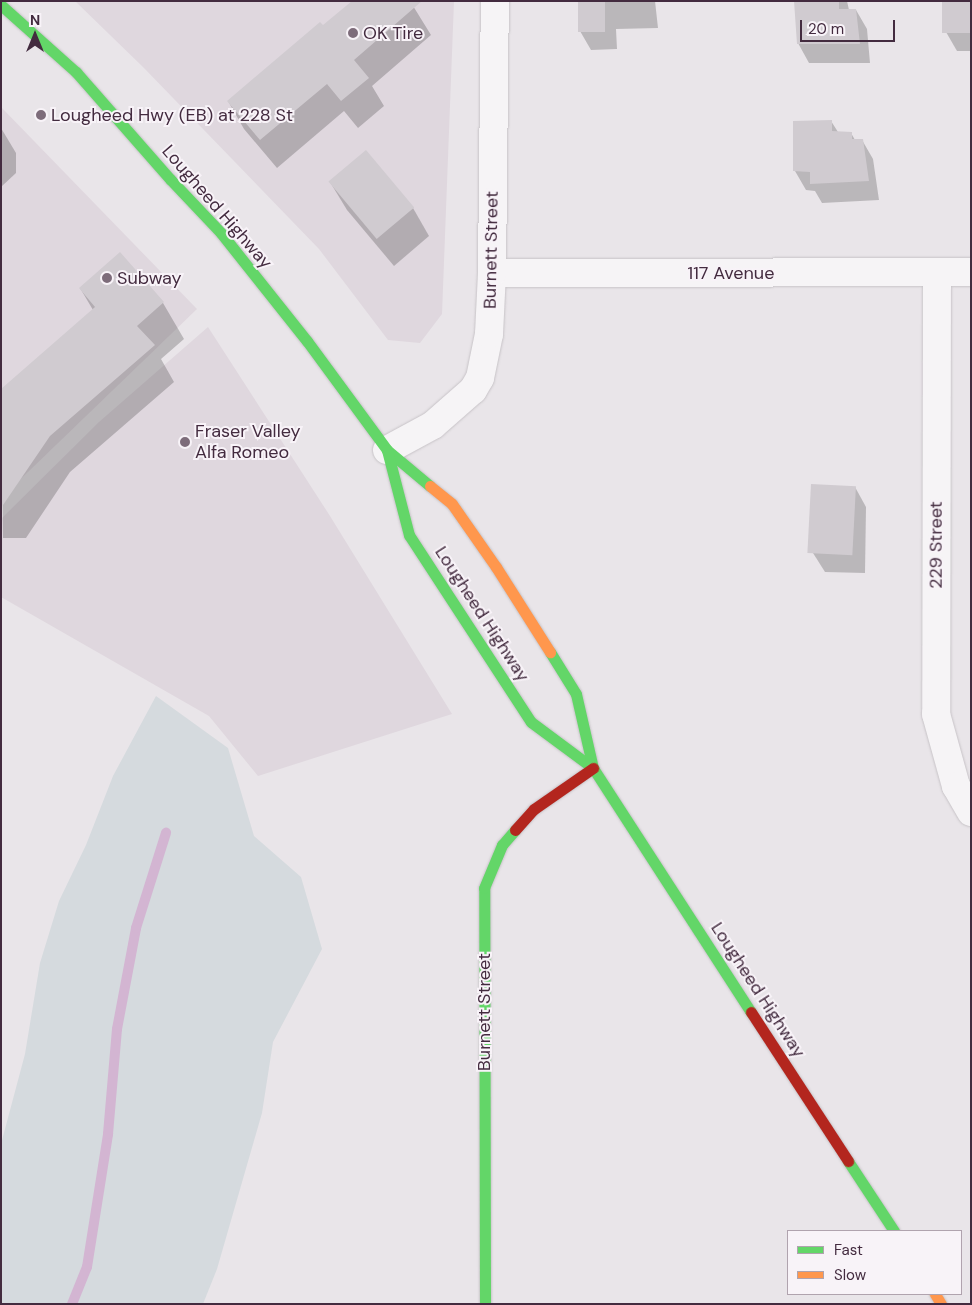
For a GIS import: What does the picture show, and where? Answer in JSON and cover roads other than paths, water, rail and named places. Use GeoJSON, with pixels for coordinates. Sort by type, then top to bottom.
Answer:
{"type":"FeatureCollection","features":[{"type":"Feature","properties":{"kind":"main road","name":"Lougheed Highway"},"geometry":{"type":"LineString","coordinates":[[1,5],[76,72],[170,179],[221,233],[307,341],[387,450],[452,504],[496,568],[576,694],[593,768],[893,1230]]}},
{"type":"Feature","properties":{"kind":"main road","name":"Lougheed Highway"},"geometry":{"type":"LineString","coordinates":[[387,450],[409,534],[531,722],[593,768]]}},
{"type":"Feature","properties":{"kind":"main road","name":"Burnett Street"},"geometry":{"type":"LineString","coordinates":[[485,1304],[484,888],[502,845],[534,809],[593,768]]}},
{"type":"Feature","properties":{"kind":"street","name":"Burnett Street"},"geometry":{"type":"LineString","coordinates":[[387,450],[433,425],[473,390],[480,378],[489,334],[492,273],[495,1]]}},
{"type":"Feature","properties":{"kind":"street","name":"229 Street"},"geometry":{"type":"LineString","coordinates":[[937,272],[936,714],[971,812]]}},
{"type":"Feature","properties":{"kind":"street","name":"117 Avenue"},"geometry":{"type":"LineString","coordinates":[[492,273],[971,272]]}},
{"type":"Feature","properties":{"kind":"waterway"},"geometry":{"type":"LineString","coordinates":[[72,1304],[87,1267],[108,1134],[117,1029],[136,928],[166,833]]}},
{"type":"Feature","properties":{"kind":"place","name":"OK Tire"},"geometry":{"type":"Point","coordinates":[353,33]}},
{"type":"Feature","properties":{"kind":"place","name":"Lougheed Hwy (EB) at 228 St"},"geometry":{"type":"Point","coordinates":[41,115]}},
{"type":"Feature","properties":{"kind":"place","name":"Subway"},"geometry":{"type":"Point","coordinates":[107,278]}},
{"type":"Feature","properties":{"kind":"place","name":"Fraser Valley Alfa Romeo"},"geometry":{"type":"Point","coordinates":[185,442]}}]}
